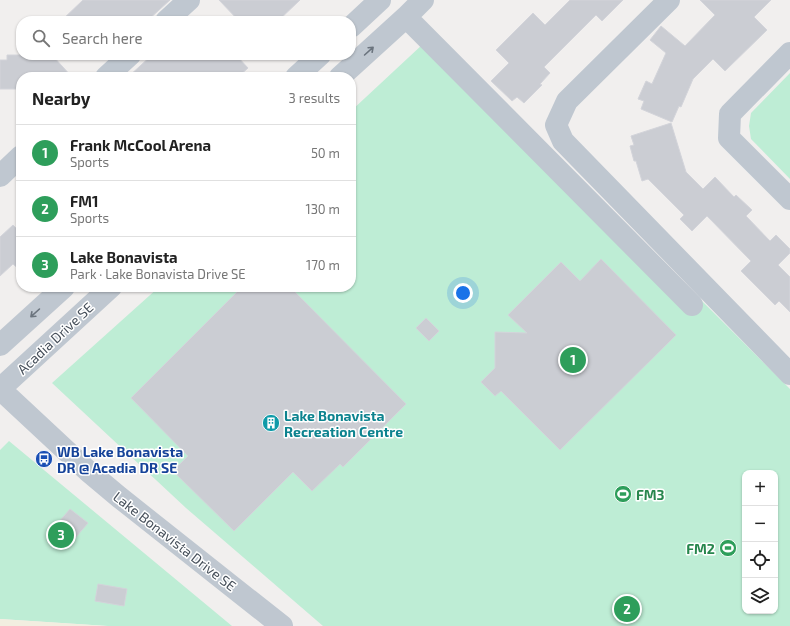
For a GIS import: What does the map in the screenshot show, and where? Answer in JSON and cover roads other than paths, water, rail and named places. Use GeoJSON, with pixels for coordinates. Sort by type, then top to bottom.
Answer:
{"type":"FeatureCollection","features":[{"type":"Feature","properties":{"kind":"street"},"geometry":{"type":"LineString","coordinates":[[171,16],[189,0]]}},
{"type":"Feature","properties":{"kind":"street"},"geometry":{"type":"LineString","coordinates":[[356,22],[380,0]]}},
{"type":"Feature","properties":{"kind":"street"},"geometry":{"type":"LineString","coordinates":[[669,0],[567,101],[556,125],[563,141],[790,374]]}},
{"type":"Feature","properties":{"kind":"street"},"geometry":{"type":"LineString","coordinates":[[345,72],[414,6],[692,305]]}},
{"type":"Feature","properties":{"kind":"street"},"geometry":{"type":"LineString","coordinates":[[790,53],[730,114],[729,138],[790,199]]}},
{"type":"Feature","properties":{"kind":"street"},"geometry":{"type":"LineString","coordinates":[[111,72],[125,60]]}},
{"type":"Feature","properties":{"kind":"street"},"geometry":{"type":"LineString","coordinates":[[301,72],[315,60]]}},
{"type":"Feature","properties":{"kind":"street"},"geometry":{"type":"LineString","coordinates":[[0,174],[16,160]]}},
{"type":"Feature","properties":{"kind":"street"},"geometry":{"type":"LineString","coordinates":[[0,345],[58,292]]}},
{"type":"Feature","properties":{"kind":"street","name":"Acadia Drive SE"},"geometry":{"type":"LineString","coordinates":[[0,389],[106,292]]}},
{"type":"Feature","properties":{"kind":"street","name":"Lake Bonavista Drive SE"},"geometry":{"type":"LineString","coordinates":[[0,389],[88,471],[282,626]]}},
{"type":"Feature","properties":{"kind":"place","name":"Frank McCool Arena"},"geometry":{"type":"Point","coordinates":[573,360]}},
{"type":"Feature","properties":{"kind":"place","name":"Lake Bonavista Recreation Centre"},"geometry":{"type":"Point","coordinates":[271,423]}},
{"type":"Feature","properties":{"kind":"place","name":"WB Lake Bonavista DR @ Acadia DR SE"},"geometry":{"type":"Point","coordinates":[44,459]}},
{"type":"Feature","properties":{"kind":"place","name":"FM3"},"geometry":{"type":"Point","coordinates":[623,494]}},
{"type":"Feature","properties":{"kind":"place","name":"Lake Bonavista"},"geometry":{"type":"Point","coordinates":[61,535]}},
{"type":"Feature","properties":{"kind":"place","name":"FM2"},"geometry":{"type":"Point","coordinates":[728,548]}},
{"type":"Feature","properties":{"kind":"place","name":"FM1"},"geometry":{"type":"Point","coordinates":[627,609]}}]}
